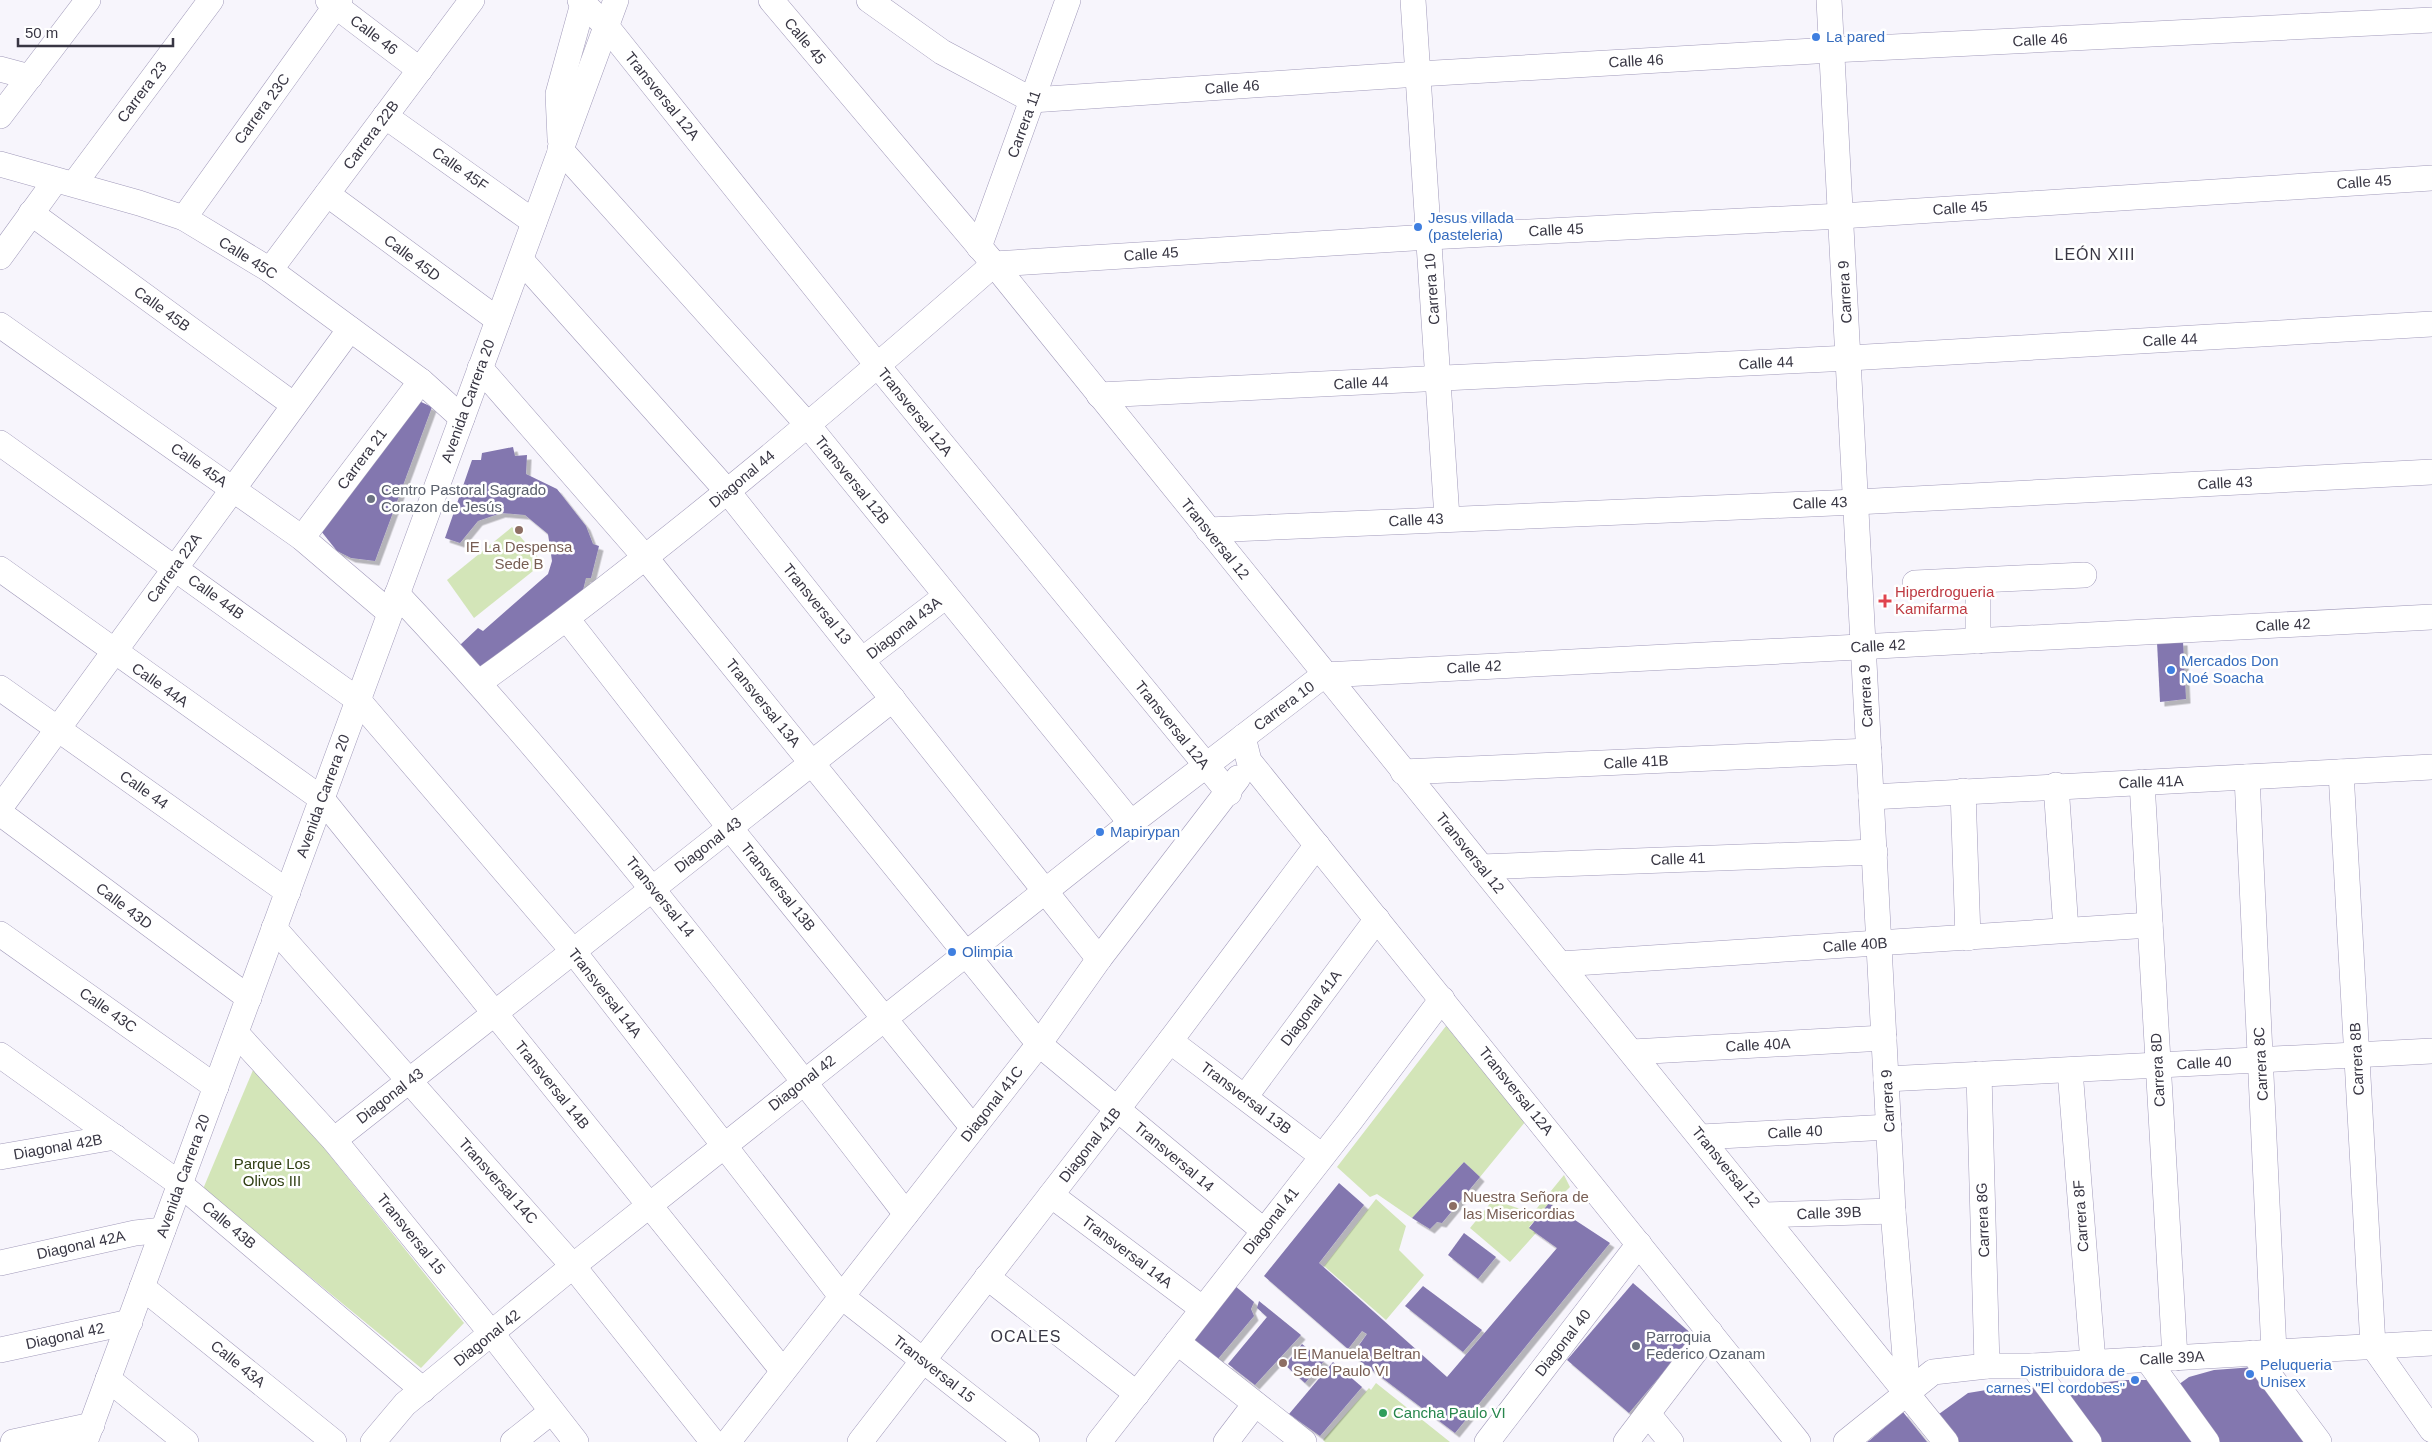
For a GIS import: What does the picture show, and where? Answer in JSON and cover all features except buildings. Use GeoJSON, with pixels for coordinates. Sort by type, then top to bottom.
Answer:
{"type":"FeatureCollection","features":[{"type":"Feature","properties":{"kind":"street"},"geometry":{"type":"LineString","coordinates":[[0,116],[88,0]]}},
{"type":"Feature","properties":{"kind":"street","name":"Carrera 23"},"geometry":{"type":"LineString","coordinates":[[0,257],[32,213],[65,182],[210,0]]}},
{"type":"Feature","properties":{"kind":"street","name":"Carrera 22B"},"geometry":{"type":"LineString","coordinates":[[270,270],[472,0]]}},
{"type":"Feature","properties":{"kind":"street","name":"Avenida Carrera 20"},"geometry":{"type":"LineString","coordinates":[[89,1433],[616,0]]}},
{"type":"Feature","properties":{"kind":"street","name":"Calle 45"},"geometry":{"type":"LineString","coordinates":[[771,0],[986,255],[1841,216],[2432,178]]}},
{"type":"Feature","properties":{"kind":"street"},"geometry":{"type":"LineString","coordinates":[[869,0],[942,52],[1032,100]]}},
{"type":"Feature","properties":{"kind":"street","name":"Carrera 11"},"geometry":{"type":"LineString","coordinates":[[986,255],[1032,100],[1067,0]]}},
{"type":"Feature","properties":{"kind":"street","name":"Carrera 10"},"geometry":{"type":"LineString","coordinates":[[1414,0],[1447,518]]}},
{"type":"Feature","properties":{"kind":"street","name":"Carrera 9"},"geometry":{"type":"LineString","coordinates":[[1829,0],[1886,1079],[1908,1393]]}},
{"type":"Feature","properties":{"kind":"street","name":"Avenida Carrera 20"},"geometry":{"type":"LineString","coordinates":[[560,149],[558,94],[582,1]]}},
{"type":"Feature","properties":{"kind":"street","name":"Transversal 12A"},"geometry":{"type":"LineString","coordinates":[[582,1],[607,27],[878,366],[1204,766],[1229,793]]}},
{"type":"Feature","properties":{"kind":"street","name":"Calle 46"},"geometry":{"type":"LineString","coordinates":[[334,2],[420,70]]}},
{"type":"Feature","properties":{"kind":"street","name":"Carrera 23C"},"geometry":{"type":"LineString","coordinates":[[184,218],[334,2]]}},
{"type":"Feature","properties":{"kind":"street","name":"Calle 46"},"geometry":{"type":"LineString","coordinates":[[1032,100],[1418,74],[1832,50],[2432,20]]}},
{"type":"Feature","properties":{"kind":"street"},"geometry":{"type":"LineString","coordinates":[[0,69],[30,77]]}},
{"type":"Feature","properties":{"kind":"street","name":"Calle 45F"},"geometry":{"type":"LineString","coordinates":[[385,116],[534,222]]}},
{"type":"Feature","properties":{"kind":"street","name":"Transversal 12B"},"geometry":{"type":"LineString","coordinates":[[560,149],[807,424],[1131,823]]}},
{"type":"Feature","properties":{"kind":"street","name":"Calle 45C"},"geometry":{"type":"LineString","coordinates":[[0,164],[184,218],[270,270],[421,381],[462,418]]}},
{"type":"Feature","properties":{"kind":"street","name":"Calle 45D"},"geometry":{"type":"LineString","coordinates":[[327,194],[498,320]]}},
{"type":"Feature","properties":{"kind":"street","name":"Calle 45B"},"geometry":{"type":"LineString","coordinates":[[32,213],[294,405]]}},
{"type":"Feature","properties":{"kind":"street","name":"Diagonal 44"},"geometry":{"type":"LineString","coordinates":[[480,682],[568,619],[728,492],[878,366],[986,255]]}},
{"type":"Feature","properties":{"kind":"street","name":"Transversal 12"},"geometry":{"type":"LineString","coordinates":[[986,255],[1946,1442]]}},
{"type":"Feature","properties":{"kind":"street","name":"Transversal 13"},"geometry":{"type":"LineString","coordinates":[[520,260],[728,492],[1100,959]]}},
{"type":"Feature","properties":{"kind":"street","name":"Calle 44"},"geometry":{"type":"LineString","coordinates":[[1099,396],[1849,358],[2432,324]]}},
{"type":"Feature","properties":{"kind":"street","name":"Calle 45A"},"geometry":{"type":"LineString","coordinates":[[0,325],[394,604]]}},
{"type":"Feature","properties":{"kind":"street","name":"Carrera 22A"},"geometry":{"type":"LineString","coordinates":[[0,808],[350,329]]}},
{"type":"Feature","properties":{"kind":"street","name":"Transversal 13A"},"geometry":{"type":"LineString","coordinates":[[480,368],[645,557],[1039,1044]]}},
{"type":"Feature","properties":{"kind":"street","name":"Carrera 21"},"geometry":{"type":"LineString","coordinates":[[302,538],[421,381]]}},
{"type":"Feature","properties":{"kind":"street","name":"Calle 44B"},"geometry":{"type":"LineString","coordinates":[[0,443],[358,700]]}},
{"type":"Feature","properties":{"kind":"street","name":"Calle 43"},"geometry":{"type":"LineString","coordinates":[[1208,530],[1447,518],[1856,502],[2432,472]]}},
{"type":"Feature","properties":{"kind":"street","name":"Calle 44A"},"geometry":{"type":"LineString","coordinates":[[0,569],[322,799]]}},
{"type":"Feature","properties":{"kind":"street"},"geometry":{"type":"LineString","coordinates":[[1915,583],[2084,574]]}},
{"type":"Feature","properties":{"kind":"street"},"geometry":{"type":"LineString","coordinates":[[1978,581],[1978,641]]}},
{"type":"Feature","properties":{"kind":"street","name":"Diagonal 43A"},"geometry":{"type":"LineString","coordinates":[[862,660],[946,596]]}},
{"type":"Feature","properties":{"kind":"street","name":"Transversal 14"},"geometry":{"type":"LineString","coordinates":[[394,604],[480,682],[654,888],[906,1214]]}},
{"type":"Feature","properties":{"kind":"street","name":"Calle 42"},"geometry":{"type":"LineString","coordinates":[[1324,675],[2432,617]]}},
{"type":"Feature","properties":{"kind":"street","name":"Transversal 13B"},"geometry":{"type":"LineString","coordinates":[[568,619],[730,828],[973,1128]]}},
{"type":"Feature","properties":{"kind":"street","name":"Carrera 10"},"geometry":{"type":"LineString","coordinates":[[1243,737],[1324,675]]}},
{"type":"Feature","properties":{"kind":"street","name":"Calle 44"},"geometry":{"type":"LineString","coordinates":[[0,688],[288,892]]}},
{"type":"Feature","properties":{"kind":"street","name":"Diagonal 43"},"geometry":{"type":"LineString","coordinates":[[334,1140],[893,699]]}},
{"type":"Feature","properties":{"kind":"street","name":"Transversal 14A"},"geometry":{"type":"LineString","coordinates":[[358,700],[573,951],[841,1296]]}},
{"type":"Feature","properties":{"kind":"street","name":"Transversal 12A"},"geometry":{"type":"LineString","coordinates":[[1243,737],[1249,762],[1378,919],[1798,1442]]}},
{"type":"Feature","properties":{"kind":"street","name":"Diagonal 42"},"geometry":{"type":"LineString","coordinates":[[373,1442],[405,1404],[573,1266],[804,1081],[1243,737]]}},
{"type":"Feature","properties":{"kind":"street","name":"Calle 41B"},"geometry":{"type":"LineString","coordinates":[[1403,772],[1869,751]]}},
{"type":"Feature","properties":{"kind":"street","name":"Diagonal 41C"},"geometry":{"type":"LineString","coordinates":[[728,1442],[1039,1044],[1100,959],[1229,793],[1249,762]]}},
{"type":"Feature","properties":{"kind":"street","name":"Calle 41A"},"geometry":{"type":"LineString","coordinates":[[1871,797],[2056,785],[2247,777],[2432,766]]}},
{"type":"Feature","properties":{"kind":"street","name":"Carrera 8B"},"geometry":{"type":"LineString","coordinates":[[2341,772],[2373,1346]]}},
{"type":"Feature","properties":{"kind":"street","name":"Carrera 8C"},"geometry":{"type":"LineString","coordinates":[[2247,777],[2260,1060],[2263,1352]]}},
{"type":"Feature","properties":{"kind":"street","name":"Carrera 8D"},"geometry":{"type":"LineString","coordinates":[[2142,782],[2175,1358]]}},
{"type":"Feature","properties":{"kind":"street"},"geometry":{"type":"LineString","coordinates":[[2056,785],[2066,930]]}},
{"type":"Feature","properties":{"kind":"street"},"geometry":{"type":"LineString","coordinates":[[1964,791],[1968,938]]}},
{"type":"Feature","properties":{"kind":"street","name":"Transversal 14B"},"geometry":{"type":"LineString","coordinates":[[322,799],[783,1371]]}},
{"type":"Feature","properties":{"kind":"street","name":"Calle 43D"},"geometry":{"type":"LineString","coordinates":[[0,813],[249,998]]}},
{"type":"Feature","properties":{"kind":"street","name":"Diagonal 41B"},"geometry":{"type":"LineString","coordinates":[[867,1439],[923,1360],[1170,1041],[1317,845]]}},
{"type":"Feature","properties":{"kind":"street","name":"Calle 41"},"geometry":{"type":"LineString","coordinates":[[1481,867],[1874,852]]}},
{"type":"Feature","properties":{"kind":"street","name":"Diagonal 41A"},"geometry":{"type":"LineString","coordinates":[[1245,1097],[1378,919]]}},
{"type":"Feature","properties":{"kind":"street","name":"Calle 40B"},"geometry":{"type":"LineString","coordinates":[[1560,964],[2150,925]]}},
{"type":"Feature","properties":{"kind":"street","name":"Transversal 14C"},"geometry":{"type":"LineString","coordinates":[[274,928],[573,1266],[713,1442]]}},
{"type":"Feature","properties":{"kind":"street","name":"Calle 43C"},"geometry":{"type":"LineString","coordinates":[[0,934],[216,1087]]}},
{"type":"Feature","properties":{"kind":"street","name":"Diagonal 41"},"geometry":{"type":"LineString","coordinates":[[1099,1442],[1442,999]]}},
{"type":"Feature","properties":{"kind":"street","name":"Transversal 15"},"geometry":{"type":"LineString","coordinates":[[236,1033],[334,1140],[492,1334],[576,1442]]}},
{"type":"Feature","properties":{"kind":"street","name":"Calle 40A"},"geometry":{"type":"LineString","coordinates":[[1632,1052],[1884,1038]]}},
{"type":"Feature","properties":{"kind":"street","name":"Transversal 13B"},"geometry":{"type":"LineString","coordinates":[[1170,1041],[1322,1156]]}},
{"type":"Feature","properties":{"kind":"street","name":"Transversal 14"},"geometry":{"type":"LineString","coordinates":[[1039,1044],[1264,1231]]}},
{"type":"Feature","properties":{"kind":"street","name":"Calle 40"},"geometry":{"type":"LineString","coordinates":[[1886,1079],[2432,1051]]}},
{"type":"Feature","properties":{"kind":"street","name":"Calle 43B"},"geometry":{"type":"LineString","coordinates":[[0,1055],[180,1184],[423,1390]]}},
{"type":"Feature","properties":{"kind":"street","name":"Carrera 8F"},"geometry":{"type":"LineString","coordinates":[[2070,1070],[2093,1362]]}},
{"type":"Feature","properties":{"kind":"street","name":"Carrera 8G"},"geometry":{"type":"LineString","coordinates":[[1979,1074],[1987,1366]]}},
{"type":"Feature","properties":{"kind":"street","name":"Calle 40"},"geometry":{"type":"LineString","coordinates":[[1701,1137],[1889,1126]]}},
{"type":"Feature","properties":{"kind":"street","name":"Diagonal 42B"},"geometry":{"type":"LineString","coordinates":[[0,1157],[115,1137]]}},
{"type":"Feature","properties":{"kind":"street","name":"Transversal 14A"},"geometry":{"type":"LineString","coordinates":[[1051,1194],[1203,1308]]}},
{"type":"Feature","properties":{"kind":"street","name":"Calle 39B"},"geometry":{"type":"LineString","coordinates":[[1764,1215],[1894,1211]]}},
{"type":"Feature","properties":{"kind":"street","name":"Diagonal 42A"},"geometry":{"type":"LineString","coordinates":[[0,1263],[135,1233],[163,1230]]}},
{"type":"Feature","properties":{"kind":"street","name":"Diagonal 40"},"geometry":{"type":"LineString","coordinates":[[1487,1442],[1639,1244]]}},
{"type":"Feature","properties":{"kind":"street"},"geometry":{"type":"LineString","coordinates":[[987,1277],[1137,1394]]}},
{"type":"Feature","properties":{"kind":"street","name":"Calle 43A"},"geometry":{"type":"LineString","coordinates":[[142,1287],[334,1442]]}},
{"type":"Feature","properties":{"kind":"street","name":"Transversal 15"},"geometry":{"type":"LineString","coordinates":[[841,1296],[1028,1442]]}},
{"type":"Feature","properties":{"kind":"street","name":"Diagonal 42"},"geometry":{"type":"LineString","coordinates":[[0,1350],[130,1322]]}},
{"type":"Feature","properties":{"kind":"street"},"geometry":{"type":"LineString","coordinates":[[1626,1442],[1710,1332]]}},
{"type":"Feature","properties":{"kind":"street"},"geometry":{"type":"LineString","coordinates":[[1177,1342],[1304,1442]]}},
{"type":"Feature","properties":{"kind":"street","name":"Calle 39A"},"geometry":{"type":"LineString","coordinates":[[1846,1442],[1933,1372],[1987,1366],[2033,1366],[2432,1343]]}},
{"type":"Feature","properties":{"kind":"street"},"geometry":{"type":"LineString","coordinates":[[2373,1346],[2432,1430]]}},
{"type":"Feature","properties":{"kind":"street"},"geometry":{"type":"LineString","coordinates":[[2263,1352],[2319,1442]]}},
{"type":"Feature","properties":{"kind":"street"},"geometry":{"type":"LineString","coordinates":[[2147,1359],[2207,1442]]}},
{"type":"Feature","properties":{"kind":"street"},"geometry":{"type":"LineString","coordinates":[[2033,1366],[2089,1442]]}},
{"type":"Feature","properties":{"kind":"street"},"geometry":{"type":"LineString","coordinates":[[108,1379],[186,1442]]}},
{"type":"Feature","properties":{"kind":"street"},"geometry":{"type":"LineString","coordinates":[[1226,1442],[1255,1404]]}},
{"type":"Feature","properties":{"kind":"street"},"geometry":{"type":"LineString","coordinates":[[513,1442],[551,1412]]}},
{"type":"Feature","properties":{"kind":"street"},"geometry":{"type":"LineString","coordinates":[[1648,1414],[1671,1442]]}},
{"type":"Feature","properties":{"kind":"street"},"geometry":{"type":"LineString","coordinates":[[13,1442],[89,1433]]}},
{"type":"Feature","properties":{"kind":"green space"},"geometry":{"type":"Polygon","coordinates":[[[512,527],[543,563],[474,618],[447,580],[512,527]]]}},
{"type":"Feature","properties":{"kind":"green space"},"geometry":{"type":"Polygon","coordinates":[[[1446,1026],[1525,1122],[1480,1177],[1464,1162],[1412,1218],[1377,1194],[1370,1197],[1337,1167],[1446,1026]]]}},
{"type":"Feature","properties":{"kind":"green space","name":"Parque Los Olivos III"},"geometry":{"type":"Polygon","coordinates":[[[256,1063],[464,1323],[421,1368],[203,1189],[256,1063]]]}},
{"type":"Feature","properties":{"kind":"green space"},"geometry":{"type":"Polygon","coordinates":[[[1564,1175],[1570,1187],[1552,1205],[1549,1203],[1529,1227],[1536,1233],[1510,1262],[1470,1228],[1493,1200],[1533,1213],[1564,1175]]]}},
{"type":"Feature","properties":{"kind":"green space"},"geometry":{"type":"Polygon","coordinates":[[[1376,1199],[1406,1226],[1399,1250],[1424,1275],[1386,1320],[1324,1266],[1376,1199]]]}},
{"type":"Feature","properties":{"kind":"green space","name":"Cancha Paulo VI"},"geometry":{"type":"Polygon","coordinates":[[[1376,1383],[1450,1442],[1325,1442],[1323,1440],[1369,1388],[1371,1390],[1376,1383]]]}},
{"type":"Feature","properties":{"kind":"place","name":"La pared"},"geometry":{"type":"Point","coordinates":[1816,37]}},
{"type":"Feature","properties":{"kind":"place","name":"Jesus villada (pasteleria)"},"geometry":{"type":"Point","coordinates":[1418,227]}},
{"type":"Feature","properties":{"kind":"place","name":"Centro Pastoral Sagrado Corazon de Jesús"},"geometry":{"type":"Point","coordinates":[371,499]}},
{"type":"Feature","properties":{"kind":"place","name":"IE La Despensa Sede B"},"geometry":{"type":"Point","coordinates":[519,530]}},
{"type":"Feature","properties":{"kind":"place","name":"Hiperdrogueria Kamifarma"},"geometry":{"type":"Point","coordinates":[1885,601]}},
{"type":"Feature","properties":{"kind":"place","name":"Mercados Don Noé Soacha"},"geometry":{"type":"Point","coordinates":[2171,670]}},
{"type":"Feature","properties":{"kind":"place","name":"Mapirypan"},"geometry":{"type":"Point","coordinates":[1100,832]}},
{"type":"Feature","properties":{"kind":"place","name":"Olimpia"},"geometry":{"type":"Point","coordinates":[952,952]}},
{"type":"Feature","properties":{"kind":"place","name":"Nuestra Señora de las Misericordias"},"geometry":{"type":"Point","coordinates":[1453,1206]}},
{"type":"Feature","properties":{"kind":"place","name":"Parroquia Federico Ozanam"},"geometry":{"type":"Point","coordinates":[1636,1346]}},
{"type":"Feature","properties":{"kind":"place","name":"IE Manuela Beltran Sede Paulo VI"},"geometry":{"type":"Point","coordinates":[1283,1363]}},
{"type":"Feature","properties":{"kind":"place","name":"Peluqueria Unisex"},"geometry":{"type":"Point","coordinates":[2250,1374]}},
{"type":"Feature","properties":{"kind":"place","name":"Distribuidora de carnes \"El cordobes\""},"geometry":{"type":"Point","coordinates":[2135,1380]}},
{"type":"Feature","properties":{"kind":"place","name":"Cancha Paulo VI"},"geometry":{"type":"Point","coordinates":[1383,1413]}},
{"type":"Feature","properties":{"kind":"district","name":"LEÓN XIII"},"geometry":{"type":"Point","coordinates":[2095,254]}},
{"type":"Feature","properties":{"kind":"district","name":"OCALES"},"geometry":{"type":"Point","coordinates":[1026,1336]}}]}
